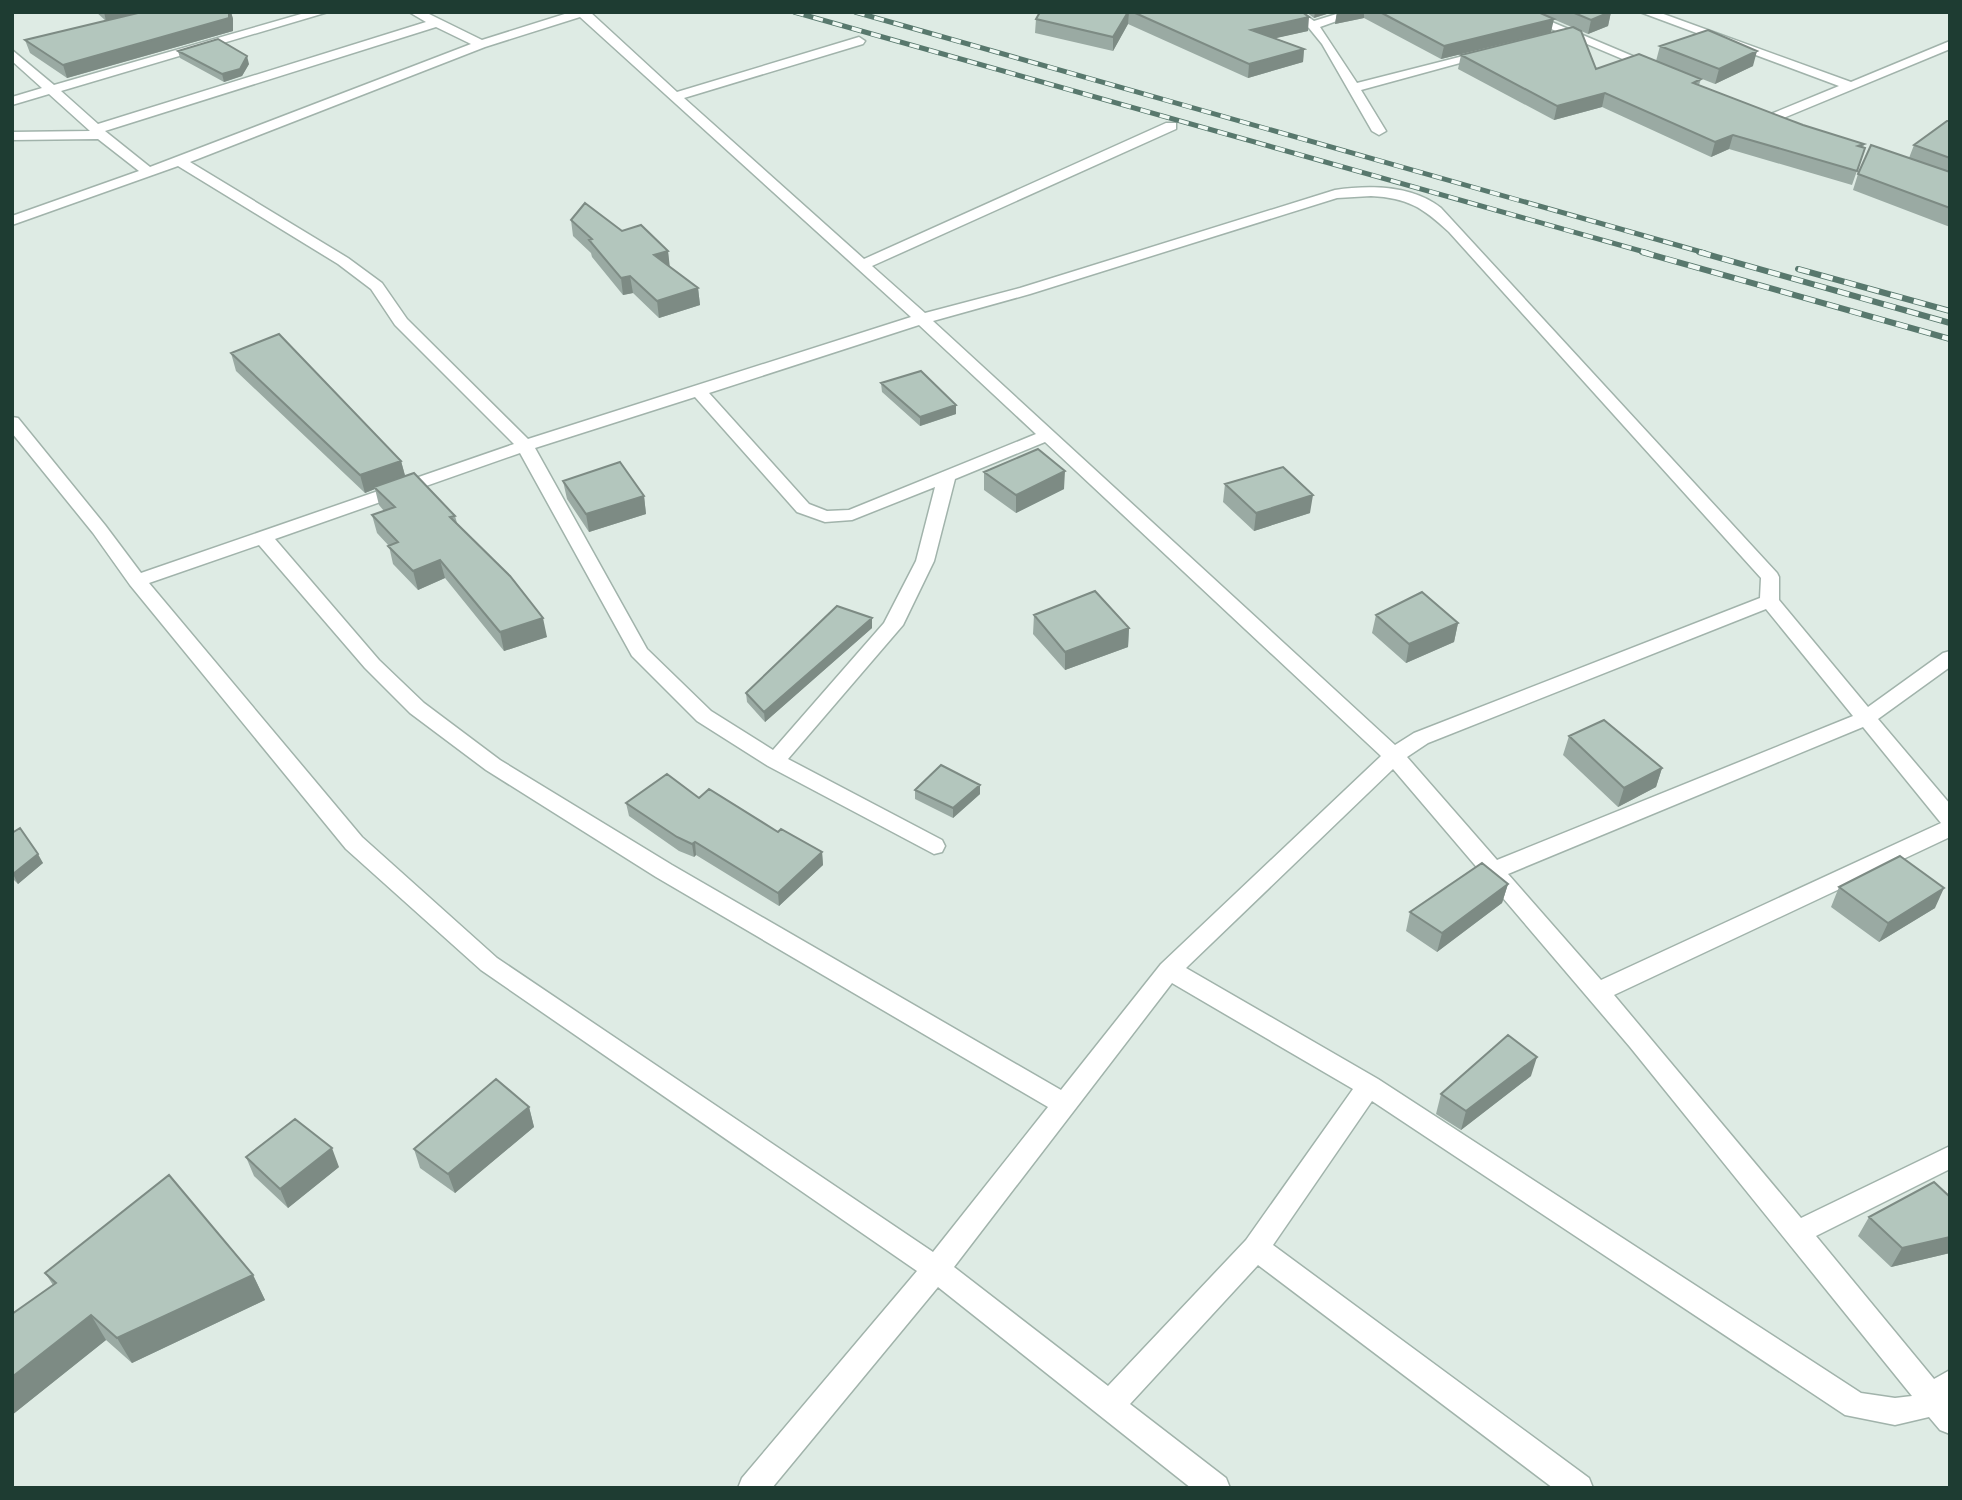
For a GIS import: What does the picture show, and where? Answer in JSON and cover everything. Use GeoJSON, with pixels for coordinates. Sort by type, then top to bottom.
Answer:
{"type":"FeatureCollection","features":[{"type":"Feature","properties":{"kind":"street"},"geometry":{"type":"LineString","coordinates":[[12,101],[322,12]]}},
{"type":"Feature","properties":{"kind":"street"},"geometry":{"type":"LineString","coordinates":[[415,12],[481,44]]}},
{"type":"Feature","properties":{"kind":"street"},"geometry":{"type":"LineString","coordinates":[[1292,12],[1313,25],[1327,43],[1379,131]]}},
{"type":"Feature","properties":{"kind":"street"},"geometry":{"type":"LineString","coordinates":[[1313,25],[1356,12]]}},
{"type":"Feature","properties":{"kind":"street"},"geometry":{"type":"LineString","coordinates":[[1517,12],[1668,74]]}},
{"type":"Feature","properties":{"kind":"street"},"geometry":{"type":"LineString","coordinates":[[1646,12],[1851,86]]}},
{"type":"Feature","properties":{"kind":"street"},"geometry":{"type":"LineString","coordinates":[[1658,17],[1674,12]]}},
{"type":"Feature","properties":{"kind":"street"},"geometry":{"type":"LineString","coordinates":[[12,221],[179,161],[481,44],[583,13],[922,319],[1394,756],[1597,992],[1796,1233],[1944,1401],[1910,1412],[1890,1414],[1855,1405],[1369,1086],[1169,970]]}},
{"type":"Feature","properties":{"kind":"street"},"geometry":{"type":"LineString","coordinates":[[12,136],[99,132],[436,23]]}},
{"type":"Feature","properties":{"kind":"street"},"geometry":{"type":"LineString","coordinates":[[1543,40],[1570,34]]}},
{"type":"Feature","properties":{"kind":"street"},"geometry":{"type":"LineString","coordinates":[[676,97],[859,41]]}},
{"type":"Feature","properties":{"kind":"street"},"geometry":{"type":"LineString","coordinates":[[12,46],[26,44]]}},
{"type":"Feature","properties":{"kind":"street"},"geometry":{"type":"LineString","coordinates":[[1776,118],[1950,45]]}},
{"type":"Feature","properties":{"kind":"street"},"geometry":{"type":"LineString","coordinates":[[1354,88],[1502,50]]}},
{"type":"Feature","properties":{"kind":"street"},"geometry":{"type":"LineString","coordinates":[[12,54],[99,132],[149,172]]}},
{"type":"Feature","properties":{"kind":"street"},"geometry":{"type":"LineString","coordinates":[[863,265],[1171,126]]}},
{"type":"Feature","properties":{"kind":"street"},"geometry":{"type":"LineString","coordinates":[[179,161],[343,261],[377,286],[401,322],[525,446],[639,652],[704,716],[775,761],[934,846]]}},
{"type":"Feature","properties":{"kind":"street"},"geometry":{"type":"LineString","coordinates":[[137,581],[525,446],[922,319],[1025,291],[1335,194],[1362,189],[1404,197],[1429,207],[1454,229],[1770,577],[1769,601],[1950,819]]}},
{"type":"Feature","properties":{"kind":"street"},"geometry":{"type":"LineString","coordinates":[[698,391],[803,508],[825,517],[852,515],[1048,435]]}},
{"type":"Feature","properties":{"kind":"street"},"geometry":{"type":"LineString","coordinates":[[12,422],[99,529],[137,581],[354,843],[489,964],[936,1269],[1215,1488]]}},
{"type":"Feature","properties":{"kind":"street"},"geometry":{"type":"LineString","coordinates":[[775,761],[893,625],[925,561],[947,475]]}},
{"type":"Feature","properties":{"kind":"street"},"geometry":{"type":"LineString","coordinates":[[262,536],[372,664],[408,699],[493,765],[664,871],[1064,1104]]}},
{"type":"Feature","properties":{"kind":"street"},"geometry":{"type":"LineString","coordinates":[[753,1488],[936,1269],[1169,970],[1394,756],[1420,738],[1769,601]]}},
{"type":"Feature","properties":{"kind":"street"},"geometry":{"type":"LineString","coordinates":[[1493,871],[1866,718],[1950,657]]}},
{"type":"Feature","properties":{"kind":"street"},"geometry":{"type":"LineString","coordinates":[[1597,992],[1950,828]]}},
{"type":"Feature","properties":{"kind":"street"},"geometry":{"type":"LineString","coordinates":[[1110,1405],[1256,1248],[1369,1086]]}},
{"type":"Feature","properties":{"kind":"street"},"geometry":{"type":"LineString","coordinates":[[1796,1233],[1950,1157]]}},
{"type":"Feature","properties":{"kind":"street"},"geometry":{"type":"LineString","coordinates":[[1256,1248],[1577,1488]]}},
{"type":"Feature","properties":{"kind":"building"},"geometry":{"type":"Polygon","coordinates":[[[142,12],[229,12],[229,18],[63,65],[25,40],[142,12]]]}},
{"type":"Feature","properties":{"kind":"building"},"geometry":{"type":"Polygon","coordinates":[[[1040,12],[1128,12],[1113,37],[1036,19],[1040,12]]]}},
{"type":"Feature","properties":{"kind":"building"},"geometry":{"type":"Polygon","coordinates":[[[1133,12],[1302,12],[1309,17],[1251,30],[1304,49],[1249,64],[1133,12]]]}},
{"type":"Feature","properties":{"kind":"building"},"geometry":{"type":"Polygon","coordinates":[[[1380,12],[1538,12],[1554,19],[1444,46],[1380,12]]]}},
{"type":"Feature","properties":{"kind":"building"},"geometry":{"type":"Polygon","coordinates":[[[1572,12],[1610,12],[1591,20],[1572,12]]]}},
{"type":"Feature","properties":{"kind":"building"},"geometry":{"type":"Polygon","coordinates":[[[1573,27],[1581,31],[1596,69],[1639,54],[1701,79],[1693,83],[1803,125],[1864,144],[1858,146],[1865,148],[1857,171],[1733,135],[1715,142],[1605,93],[1557,106],[1461,55],[1573,27]]]}},
{"type":"Feature","properties":{"kind":"building"},"geometry":{"type":"Polygon","coordinates":[[[1708,30],[1757,51],[1719,69],[1660,46],[1708,30]]]}},
{"type":"Feature","properties":{"kind":"building"},"geometry":{"type":"Polygon","coordinates":[[[218,39],[247,56],[240,69],[222,74],[178,51],[218,39]]]}},
{"type":"Feature","properties":{"kind":"building"},"geometry":{"type":"Polygon","coordinates":[[[1950,121],[1950,158],[1914,145],[1950,121]]]}},
{"type":"Feature","properties":{"kind":"building"},"geometry":{"type":"Polygon","coordinates":[[[1871,145],[1950,172],[1950,208],[1858,174],[1871,145]]]}},
{"type":"Feature","properties":{"kind":"building"},"geometry":{"type":"Polygon","coordinates":[[[585,203],[622,231],[641,225],[668,251],[654,255],[698,288],[657,301],[630,276],[621,278],[589,240],[592,239],[571,220],[585,203]]]}},
{"type":"Feature","properties":{"kind":"building"},"geometry":{"type":"Polygon","coordinates":[[[279,334],[401,461],[360,475],[231,353],[279,334]]]}},
{"type":"Feature","properties":{"kind":"building"},"geometry":{"type":"Polygon","coordinates":[[[921,371],[956,405],[920,417],[881,383],[921,371]]]}},
{"type":"Feature","properties":{"kind":"building"},"geometry":{"type":"Polygon","coordinates":[[[1038,449],[1065,471],[1016,495],[984,472],[1038,449]]]}},
{"type":"Feature","properties":{"kind":"building"},"geometry":{"type":"Polygon","coordinates":[[[620,462],[644,496],[586,514],[563,481],[620,462]]]}},
{"type":"Feature","properties":{"kind":"building"},"geometry":{"type":"Polygon","coordinates":[[[1283,467],[1313,495],[1256,513],[1225,484],[1283,467]]]}},
{"type":"Feature","properties":{"kind":"building"},"geometry":{"type":"Polygon","coordinates":[[[414,473],[455,516],[450,517],[510,576],[543,618],[500,632],[440,560],[413,571],[388,546],[398,542],[372,515],[395,507],[374,487],[414,473]]]}},
{"type":"Feature","properties":{"kind":"building"},"geometry":{"type":"Polygon","coordinates":[[[1095,591],[1129,628],[1065,652],[1034,615],[1095,591]]]}},
{"type":"Feature","properties":{"kind":"building"},"geometry":{"type":"Polygon","coordinates":[[[1422,592],[1458,623],[1409,644],[1376,615],[1422,592]]]}},
{"type":"Feature","properties":{"kind":"building"},"geometry":{"type":"Polygon","coordinates":[[[837,606],[872,618],[764,712],[746,693],[837,606]]]}},
{"type":"Feature","properties":{"kind":"building"},"geometry":{"type":"Polygon","coordinates":[[[1604,720],[1662,768],[1624,788],[1569,736],[1604,720]]]}},
{"type":"Feature","properties":{"kind":"building"},"geometry":{"type":"Polygon","coordinates":[[[941,765],[980,785],[953,808],[915,790],[941,765]]]}},
{"type":"Feature","properties":{"kind":"building"},"geometry":{"type":"Polygon","coordinates":[[[667,774],[699,798],[709,789],[778,832],[781,829],[822,852],[778,893],[695,842],[692,844],[677,837],[626,803],[667,774]]]}},
{"type":"Feature","properties":{"kind":"building"},"geometry":{"type":"Polygon","coordinates":[[[20,828],[38,854],[13,874],[12,833],[20,828]]]}},
{"type":"Feature","properties":{"kind":"building"},"geometry":{"type":"Polygon","coordinates":[[[1900,856],[1944,888],[1888,923],[1839,887],[1900,856]]]}},
{"type":"Feature","properties":{"kind":"building"},"geometry":{"type":"Polygon","coordinates":[[[1482,863],[1508,884],[1442,933],[1410,912],[1482,863]]]}},
{"type":"Feature","properties":{"kind":"building"},"geometry":{"type":"Polygon","coordinates":[[[1508,1035],[1537,1057],[1466,1111],[1441,1094],[1508,1035]]]}},
{"type":"Feature","properties":{"kind":"building"},"geometry":{"type":"Polygon","coordinates":[[[496,1079],[529,1107],[448,1174],[414,1149],[496,1079]]]}},
{"type":"Feature","properties":{"kind":"building"},"geometry":{"type":"Polygon","coordinates":[[[295,1119],[332,1148],[280,1189],[246,1157],[295,1119]]]}},
{"type":"Feature","properties":{"kind":"building"},"geometry":{"type":"Polygon","coordinates":[[[169,1175],[253,1275],[117,1338],[91,1315],[12,1377],[12,1314],[56,1283],[45,1273],[169,1175]]]}},
{"type":"Feature","properties":{"kind":"building"},"geometry":{"type":"Polygon","coordinates":[[[1934,1182],[1950,1197],[1950,1237],[1902,1248],[1869,1217],[1934,1182]]]}},
{"type":"Feature","properties":{"kind":"railway"},"geometry":{"type":"LineString","coordinates":[[794,12],[1648,253]]}},
{"type":"Feature","properties":{"kind":"railway"},"geometry":{"type":"LineString","coordinates":[[855,12],[1705,253]]}},
{"type":"Feature","properties":{"kind":"railway"},"geometry":{"type":"LineString","coordinates":[[1642,252],[1950,339]]}},
{"type":"Feature","properties":{"kind":"railway"},"geometry":{"type":"LineString","coordinates":[[1699,252],[1950,323]]}},
{"type":"Feature","properties":{"kind":"railway"},"geometry":{"type":"LineString","coordinates":[[1798,269],[1950,311]]}}]}
